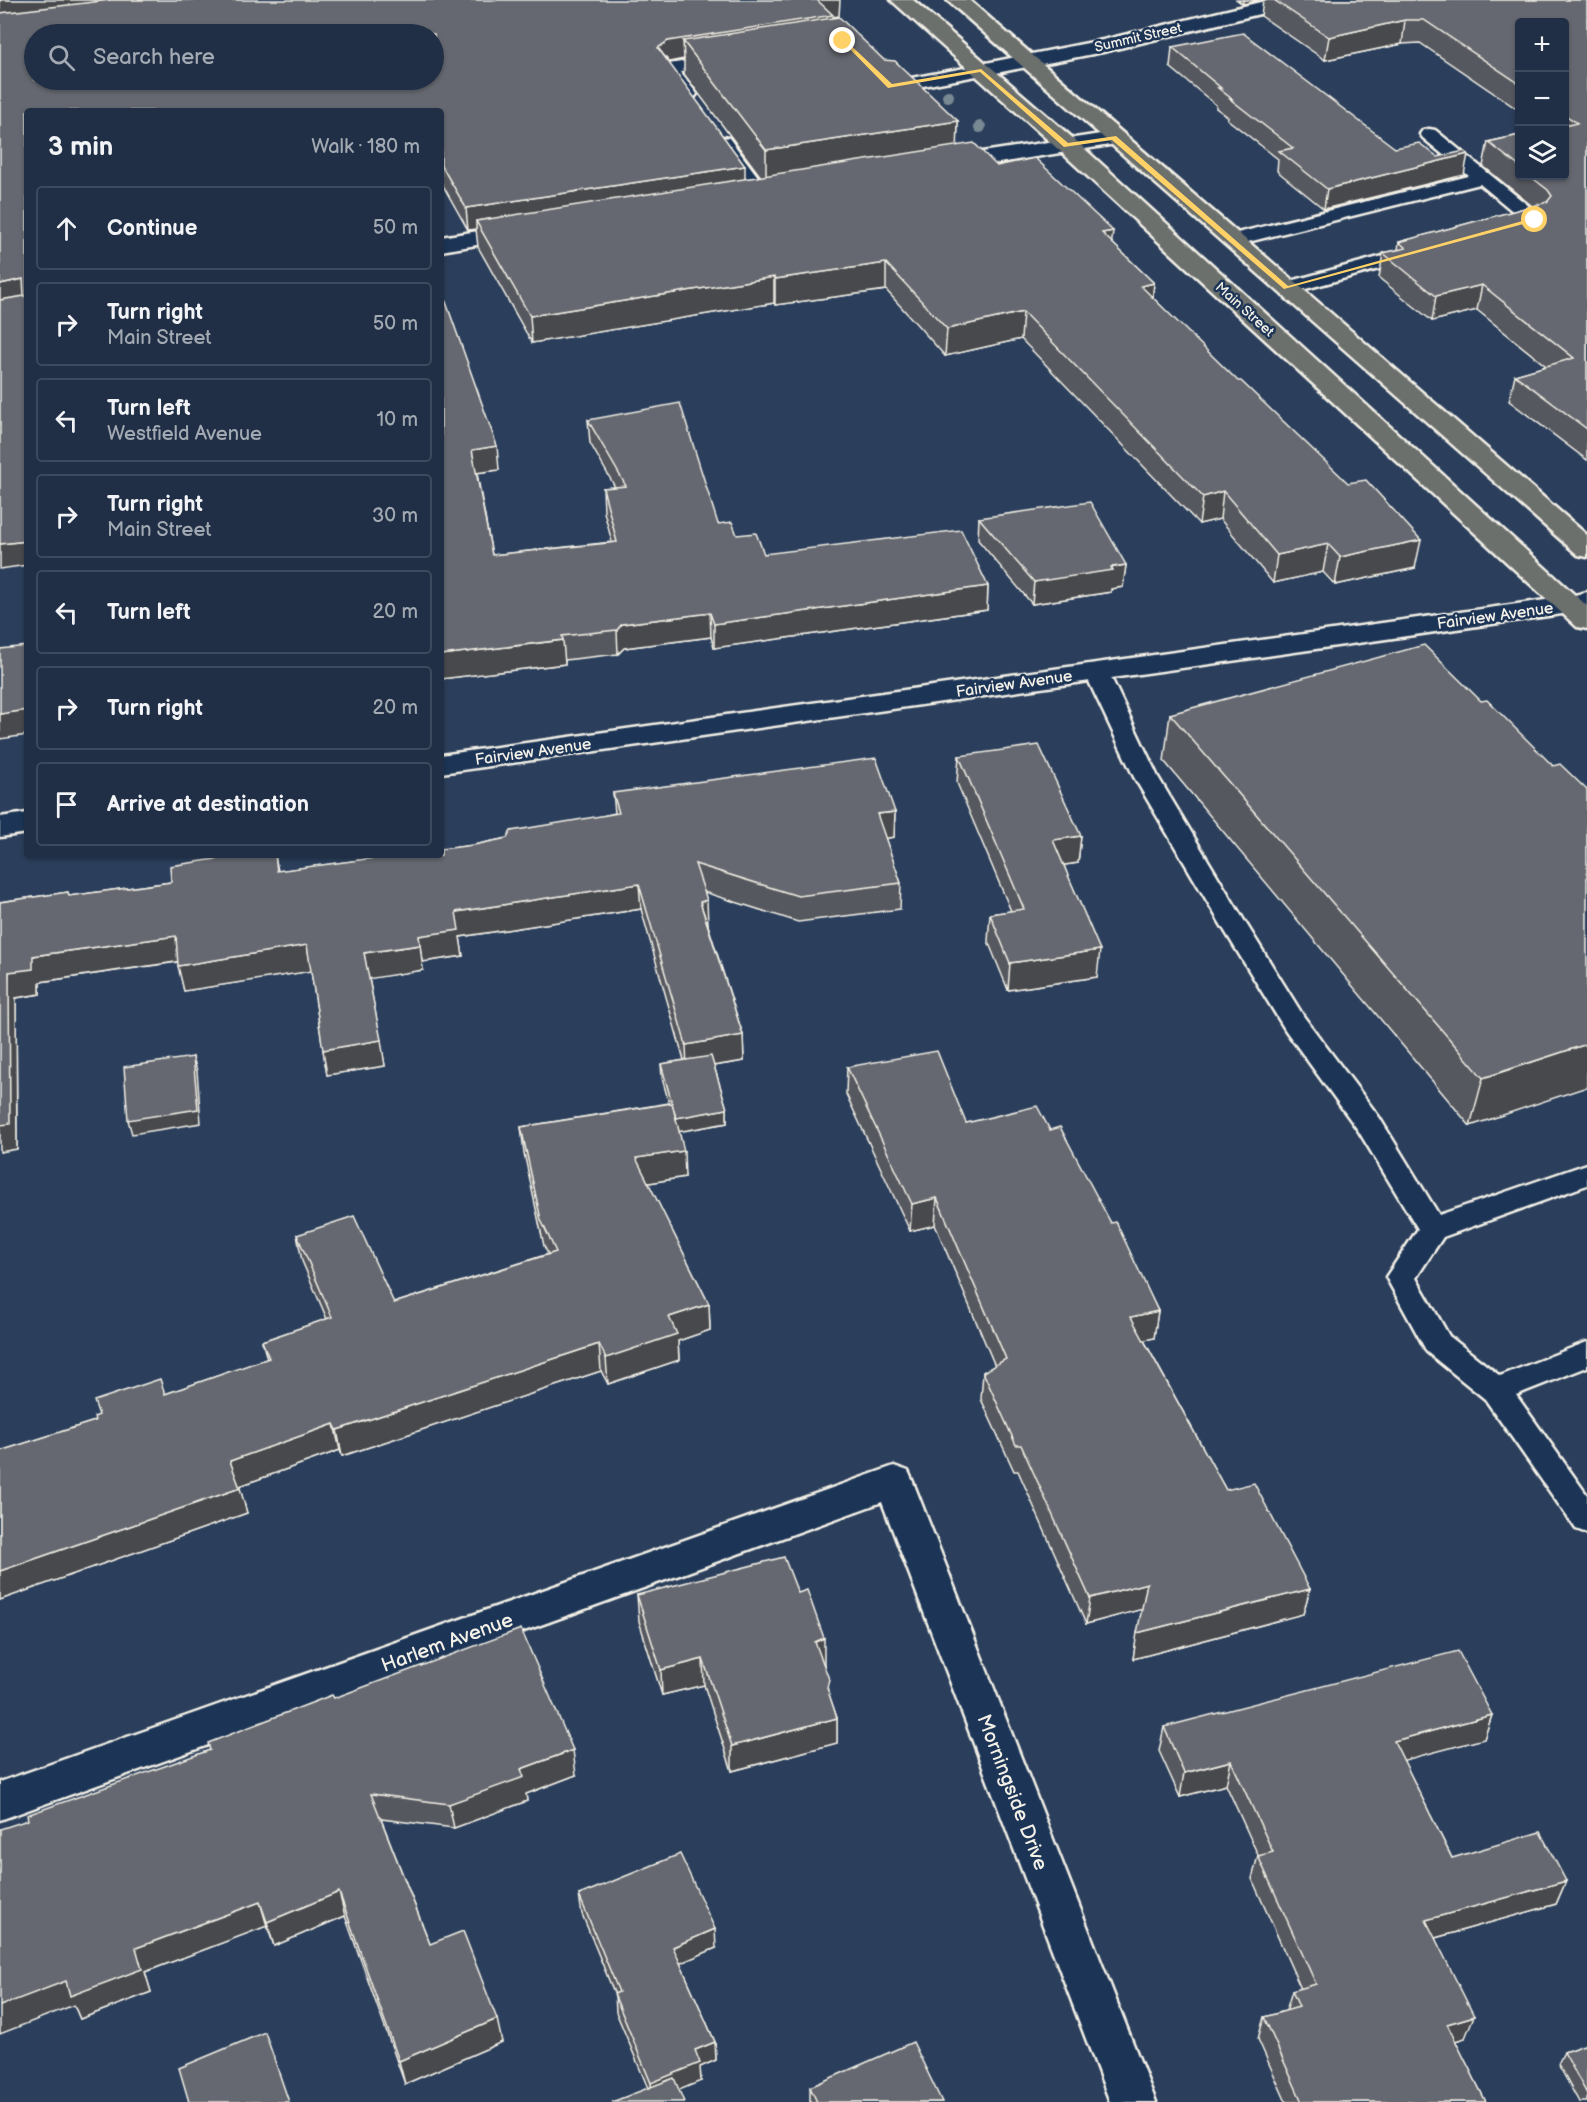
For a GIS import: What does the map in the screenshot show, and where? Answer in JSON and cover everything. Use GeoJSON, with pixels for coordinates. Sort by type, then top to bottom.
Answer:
{"type":"FeatureCollection","features":[{"type":"Feature","properties":{"kind":"main road","name":"Main Street"},"geometry":{"type":"LineString","coordinates":[[900,0],[1067,145],[1581,609]]}},
{"type":"Feature","properties":{"kind":"main road"},"geometry":{"type":"LineString","coordinates":[[957,0],[1587,549]]}},
{"type":"Feature","properties":{"kind":"street","name":"Summit Street"},"geometry":{"type":"LineString","coordinates":[[981,70],[1103,46],[1294,0]]}},
{"type":"Feature","properties":{"kind":"street"},"geometry":{"type":"LineString","coordinates":[[920,168],[1113,138]]}},
{"type":"Feature","properties":{"kind":"street"},"geometry":{"type":"LineString","coordinates":[[737,197],[784,189]]}},
{"type":"Feature","properties":{"kind":"street"},"geometry":{"type":"LineString","coordinates":[[444,244],[548,227]]}},
{"type":"Feature","properties":{"kind":"street","name":"Fairview Avenue"},"geometry":{"type":"LineString","coordinates":[[444,764],[1096,672],[1581,609]]}},
{"type":"Feature","properties":{"kind":"street"},"geometry":{"type":"LineString","coordinates":[[0,826],[24,823]]}},
{"type":"Feature","properties":{"kind":"street","name":"Harlem Avenue"},"geometry":{"type":"LineString","coordinates":[[0,1801],[894,1482]]}},
{"type":"Feature","properties":{"kind":"street","name":"Morningside Drive"},"geometry":{"type":"LineString","coordinates":[[894,1482],[1132,2102]]}},
{"type":"Feature","properties":{"kind":"lane"},"geometry":{"type":"LineString","coordinates":[[698,107],[669,69],[739,58]]}},
{"type":"Feature","properties":{"kind":"lane"},"geometry":{"type":"LineString","coordinates":[[875,71],[891,87],[981,70]]}},
{"type":"Feature","properties":{"kind":"lane"},"geometry":{"type":"LineString","coordinates":[[712,126],[761,193]]}},
{"type":"Feature","properties":{"kind":"lane"},"geometry":{"type":"LineString","coordinates":[[1429,134],[1535,220],[1501,229]]}},
{"type":"Feature","properties":{"kind":"lane"},"geometry":{"type":"LineString","coordinates":[[1232,240],[1482,178]]}},
{"type":"Feature","properties":{"kind":"lane"},"geometry":{"type":"LineString","coordinates":[[1287,288],[1433,248]]}},
{"type":"Feature","properties":{"kind":"lane"},"geometry":{"type":"LineString","coordinates":[[1096,672],[1146,777],[1222,904],[1295,1024],[1370,1124],[1384,1152],[1433,1229]]}},
{"type":"Feature","properties":{"kind":"lane"},"geometry":{"type":"LineString","coordinates":[[1587,1174],[1433,1229],[1401,1277],[1438,1344],[1496,1390],[1587,1520]]}},
{"type":"Feature","properties":{"kind":"lane"},"geometry":{"type":"LineString","coordinates":[[1496,1390],[1587,1354]]}},
{"type":"Feature","properties":{"kind":"building"},"geometry":{"type":"Polygon","coordinates":[[[111,0],[817,0],[833,15],[668,41],[658,48],[745,166],[466,208],[444,170],[444,108],[24,108],[24,296],[23,279],[0,284],[0,13],[111,0]]]}},
{"type":"Feature","properties":{"kind":"building"},"geometry":{"type":"Polygon","coordinates":[[[1274,0],[1587,0],[1587,429],[1515,375],[1574,358],[1482,285],[1436,296],[1383,253],[1406,248],[1399,242],[1547,202],[1552,196],[1535,180],[1569,180],[1569,125],[1577,123],[1569,117],[1569,18],[1515,18],[1515,81],[1424,20],[1405,20],[1329,37],[1274,0]]]}},
{"type":"Feature","properties":{"kind":"building"},"geometry":{"type":"Polygon","coordinates":[[[839,17],[884,60],[895,61],[958,121],[766,150],[683,41],[839,17]]]}},
{"type":"Feature","properties":{"kind":"building"},"geometry":{"type":"Polygon","coordinates":[[[1243,33],[1395,148],[1419,143],[1438,157],[1464,151],[1468,154],[1327,189],[1279,151],[1293,148],[1230,99],[1232,99],[1218,88],[1221,88],[1172,47],[1243,33]]]}},
{"type":"Feature","properties":{"kind":"building"},"geometry":{"type":"Polygon","coordinates":[[[1515,136],[1515,163],[1488,142],[1515,136]]]}},
{"type":"Feature","properties":{"kind":"building"},"geometry":{"type":"Polygon","coordinates":[[[974,143],[997,166],[1035,158],[1113,231],[1102,233],[1154,283],[1141,286],[1238,381],[1241,381],[1348,483],[1366,480],[1421,540],[1340,557],[1328,544],[1277,555],[1223,491],[1203,497],[1023,312],[947,329],[886,263],[775,279],[774,277],[530,316],[476,221],[974,143]]]}},
{"type":"Feature","properties":{"kind":"building"},"geometry":{"type":"Polygon","coordinates":[[[24,296],[24,541],[0,544],[0,300],[24,296]]]}},
{"type":"Feature","properties":{"kind":"building"},"geometry":{"type":"Polygon","coordinates":[[[444,296],[497,446],[472,450],[492,555],[617,542],[603,488],[626,486],[588,420],[680,403],[718,524],[732,522],[737,535],[756,533],[764,554],[961,530],[988,586],[714,624],[710,613],[622,624],[617,630],[562,636],[563,640],[444,655],[444,296]]]}},
{"type":"Feature","properties":{"kind":"building"},"geometry":{"type":"Polygon","coordinates":[[[1090,502],[1126,565],[1111,567],[1113,570],[1034,582],[979,518],[1090,502]]]}},
{"type":"Feature","properties":{"kind":"building"},"geometry":{"type":"Polygon","coordinates":[[[1424,645],[1481,701],[1487,700],[1553,766],[1560,764],[1587,790],[1587,1044],[1483,1078],[1170,714],[1424,645]]]}},
{"type":"Feature","properties":{"kind":"building"},"geometry":{"type":"Polygon","coordinates":[[[24,646],[24,710],[0,714],[0,649],[24,646]]]}},
{"type":"Feature","properties":{"kind":"building"},"geometry":{"type":"Polygon","coordinates":[[[1039,745],[1081,836],[1053,840],[1100,950],[1010,963],[990,914],[1024,909],[959,756],[1039,745]]]}},
{"type":"Feature","properties":{"kind":"building"},"geometry":{"type":"Polygon","coordinates":[[[876,758],[895,812],[877,814],[901,883],[798,896],[695,864],[707,900],[700,902],[743,1035],[686,1045],[639,884],[456,912],[459,930],[419,936],[420,945],[364,953],[381,1040],[323,1050],[307,945],[178,966],[176,936],[33,956],[33,969],[9,972],[10,1124],[0,1125],[0,902],[68,892],[69,896],[171,882],[170,866],[222,858],[275,858],[277,871],[374,858],[444,858],[444,849],[507,838],[511,831],[619,813],[613,793],[876,758]]]}},
{"type":"Feature","properties":{"kind":"building"},"geometry":{"type":"Polygon","coordinates":[[[937,1051],[966,1123],[1037,1106],[1050,1130],[1060,1127],[1111,1223],[1116,1222],[1158,1311],[1131,1317],[1226,1490],[1254,1483],[1310,1589],[1137,1633],[1147,1583],[1090,1598],[1021,1445],[1016,1445],[983,1372],[1006,1359],[937,1198],[912,1204],[847,1067],[937,1051]]]}},
{"type":"Feature","properties":{"kind":"building"},"geometry":{"type":"Polygon","coordinates":[[[711,1056],[727,1109],[676,1118],[661,1064],[711,1056]]]}},
{"type":"Feature","properties":{"kind":"building"},"geometry":{"type":"Polygon","coordinates":[[[193,1057],[198,1109],[128,1120],[124,1067],[193,1057]]]}},
{"type":"Feature","properties":{"kind":"building"},"geometry":{"type":"Polygon","coordinates":[[[672,1103],[684,1151],[636,1158],[709,1304],[669,1317],[677,1334],[606,1358],[599,1344],[337,1430],[334,1424],[230,1461],[240,1488],[0,1571],[0,1451],[95,1421],[94,1417],[99,1415],[94,1401],[160,1379],[165,1394],[269,1358],[262,1341],[332,1317],[297,1235],[354,1216],[394,1303],[556,1252],[541,1220],[521,1127],[672,1103]]]}},
{"type":"Feature","properties":{"kind":"building"},"geometry":{"type":"Polygon","coordinates":[[[784,1557],[798,1593],[807,1590],[824,1638],[815,1642],[829,1679],[827,1688],[837,1718],[732,1746],[703,1659],[661,1670],[637,1595],[784,1557]]]}},
{"type":"Feature","properties":{"kind":"building"},"geometry":{"type":"Polygon","coordinates":[[[521,1629],[573,1750],[521,1769],[524,1777],[449,1804],[371,1794],[430,1944],[463,1931],[497,2019],[399,2061],[339,1892],[267,1922],[260,1902],[136,1948],[142,1969],[70,1996],[66,1981],[0,2006],[0,1829],[28,1820],[27,1815],[210,1750],[208,1743],[332,1695],[334,1698],[521,1629]]]}},
{"type":"Feature","properties":{"kind":"building"},"geometry":{"type":"Polygon","coordinates":[[[1458,1651],[1492,1715],[1394,1741],[1452,1858],[1540,1832],[1566,1881],[1426,1920],[1474,2016],[1447,2024],[1486,2102],[1302,2102],[1264,2017],[1299,2007],[1292,1991],[1316,1984],[1258,1856],[1273,1852],[1231,1761],[1184,1773],[1164,1727],[1458,1651]]]}},
{"type":"Feature","properties":{"kind":"building"},"geometry":{"type":"Polygon","coordinates":[[[680,1854],[715,1929],[673,1947],[715,2042],[695,2050],[700,2063],[651,2083],[614,1994],[619,1992],[579,1895],[680,1854]]]}},
{"type":"Feature","properties":{"kind":"building"},"geometry":{"type":"Polygon","coordinates":[[[265,2032],[289,2102],[189,2102],[179,2068],[265,2032]]]}},
{"type":"Feature","properties":{"kind":"building"},"geometry":{"type":"Polygon","coordinates":[[[913,2042],[942,2102],[817,2102],[810,2087],[913,2042]]]}},
{"type":"Feature","properties":{"kind":"building"},"geometry":{"type":"Polygon","coordinates":[[[1587,2044],[1587,2094],[1564,2052],[1587,2044]]]}},
{"type":"Feature","properties":{"kind":"building"},"geometry":{"type":"Polygon","coordinates":[[[674,2078],[684,2102],[612,2102],[674,2078]]]}},
{"type":"Feature","properties":{"kind":"route"},"geometry":{"type":"LineString","coordinates":[[843,41],[891,87],[981,70],[1067,145],[1113,138],[1287,288],[1535,220]]}}]}
